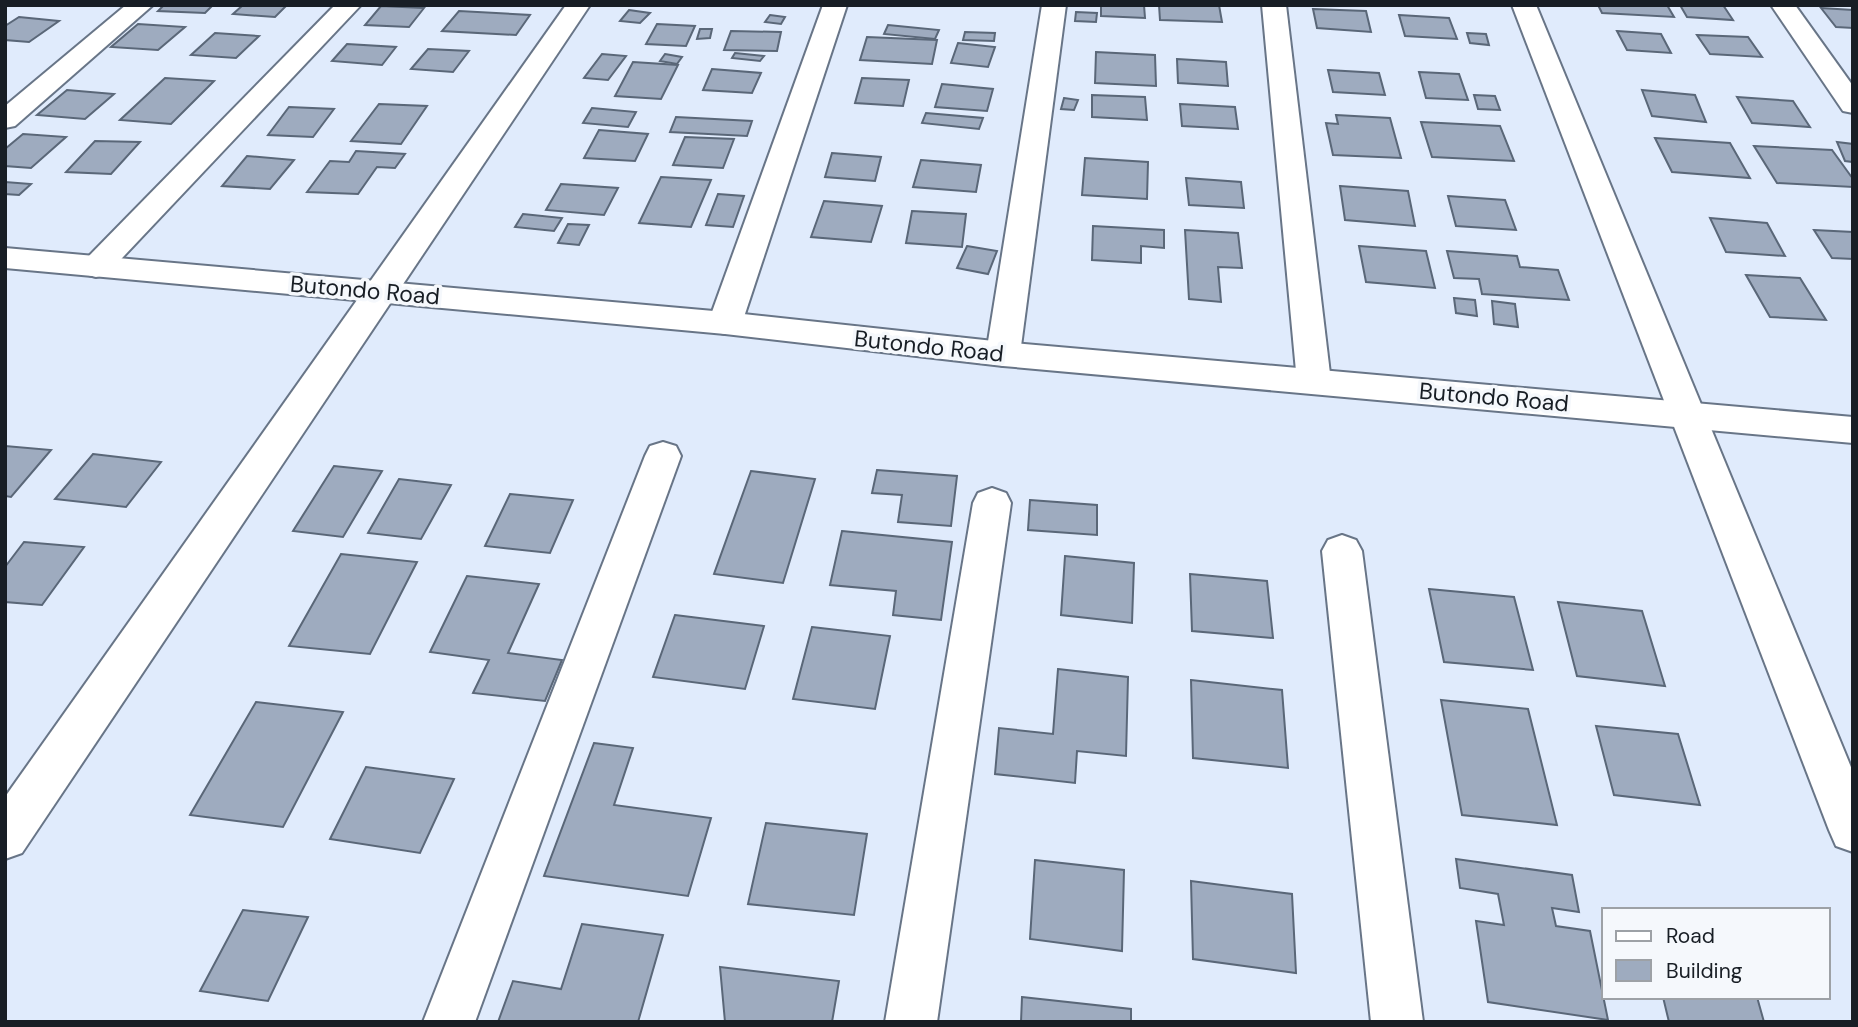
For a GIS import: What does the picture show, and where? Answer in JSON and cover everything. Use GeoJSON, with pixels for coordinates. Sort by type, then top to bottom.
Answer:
{"type":"FeatureCollection","features":[{"type":"Feature","properties":{"kind":"street"},"geometry":{"type":"LineString","coordinates":[[5,120],[141,5]]}},
{"type":"Feature","properties":{"kind":"street"},"geometry":{"type":"LineString","coordinates":[[96,267],[349,5]]}},
{"type":"Feature","properties":{"kind":"street"},"geometry":{"type":"LineString","coordinates":[[5,837],[578,5]]}},
{"type":"Feature","properties":{"kind":"street"},"geometry":{"type":"LineString","coordinates":[[725,323],[835,5]]}},
{"type":"Feature","properties":{"kind":"street"},"geometry":{"type":"LineString","coordinates":[[1003,354],[1054,5]]}},
{"type":"Feature","properties":{"kind":"street"},"geometry":{"type":"LineString","coordinates":[[1274,5],[1314,382]]}},
{"type":"Feature","properties":{"kind":"street"},"geometry":{"type":"LineString","coordinates":[[1524,5],[1853,830]]}},
{"type":"Feature","properties":{"kind":"street"},"geometry":{"type":"LineString","coordinates":[[1783,5],[1853,105]]}},
{"type":"Feature","properties":{"kind":"street","name":"Butondo Road"},"geometry":{"type":"LineString","coordinates":[[5,258],[725,323],[1003,354],[1853,430]]}},
{"type":"Feature","properties":{"kind":"street"},"geometry":{"type":"LineString","coordinates":[[449,1022],[663,456]]}},
{"type":"Feature","properties":{"kind":"street"},"geometry":{"type":"LineString","coordinates":[[911,1022],[992,503]]}},
{"type":"Feature","properties":{"kind":"street"},"geometry":{"type":"LineString","coordinates":[[1342,551],[1397,1022]]}},
{"type":"Feature","properties":{"kind":"building"},"geometry":{"type":"Polygon","coordinates":[[[164,5],[213,5],[205,13],[158,11],[164,5]]]}},
{"type":"Feature","properties":{"kind":"building"},"geometry":{"type":"Polygon","coordinates":[[[243,5],[287,5],[275,17],[233,14],[243,5]]]}},
{"type":"Feature","properties":{"kind":"building"},"geometry":{"type":"Polygon","coordinates":[[[1101,5],[1144,5],[1145,18],[1101,16],[1101,5]]]}},
{"type":"Feature","properties":{"kind":"building"},"geometry":{"type":"Polygon","coordinates":[[[1159,5],[1219,5],[1222,22],[1160,20],[1159,5]]]}},
{"type":"Feature","properties":{"kind":"building"},"geometry":{"type":"Polygon","coordinates":[[[1598,5],[1667,5],[1674,17],[1602,13],[1598,5]]]}},
{"type":"Feature","properties":{"kind":"building"},"geometry":{"type":"Polygon","coordinates":[[[1680,5],[1723,5],[1733,20],[1687,17],[1680,5]]]}},
{"type":"Feature","properties":{"kind":"building"},"geometry":{"type":"Polygon","coordinates":[[[381,6],[424,8],[409,27],[365,25],[381,6]]]}},
{"type":"Feature","properties":{"kind":"building"},"geometry":{"type":"Polygon","coordinates":[[[1821,8],[1853,10],[1853,28],[1836,27],[1821,8]]]}},
{"type":"Feature","properties":{"kind":"building"},"geometry":{"type":"Polygon","coordinates":[[[1313,9],[1366,11],[1371,32],[1317,28],[1313,9]]]}},
{"type":"Feature","properties":{"kind":"building"},"geometry":{"type":"Polygon","coordinates":[[[629,10],[650,13],[640,23],[620,21],[629,10]]]}},
{"type":"Feature","properties":{"kind":"building"},"geometry":{"type":"Polygon","coordinates":[[[459,11],[530,15],[516,35],[442,31],[459,11]]]}},
{"type":"Feature","properties":{"kind":"building"},"geometry":{"type":"Polygon","coordinates":[[[1076,12],[1097,13],[1096,22],[1075,21],[1076,12]]]}},
{"type":"Feature","properties":{"kind":"building"},"geometry":{"type":"Polygon","coordinates":[[[770,15],[785,17],[781,24],[765,22],[770,15]]]}},
{"type":"Feature","properties":{"kind":"building"},"geometry":{"type":"Polygon","coordinates":[[[1399,15],[1449,18],[1457,39],[1405,36],[1399,15]]]}},
{"type":"Feature","properties":{"kind":"building"},"geometry":{"type":"Polygon","coordinates":[[[19,17],[59,21],[29,42],[5,40],[5,26],[19,17]]]}},
{"type":"Feature","properties":{"kind":"building"},"geometry":{"type":"Polygon","coordinates":[[[138,24],[185,27],[158,50],[111,47],[138,24]]]}},
{"type":"Feature","properties":{"kind":"building"},"geometry":{"type":"Polygon","coordinates":[[[657,24],[695,26],[686,46],[646,44],[657,24]]]}},
{"type":"Feature","properties":{"kind":"building"},"geometry":{"type":"Polygon","coordinates":[[[888,25],[939,30],[935,39],[884,34],[888,25]]]}},
{"type":"Feature","properties":{"kind":"building"},"geometry":{"type":"Polygon","coordinates":[[[700,29],[712,29],[710,38],[697,39],[700,29]]]}},
{"type":"Feature","properties":{"kind":"building"},"geometry":{"type":"Polygon","coordinates":[[[731,31],[781,32],[777,51],[724,50],[731,31]]]}},
{"type":"Feature","properties":{"kind":"building"},"geometry":{"type":"Polygon","coordinates":[[[1617,31],[1661,34],[1671,53],[1627,50],[1617,31]]]}},
{"type":"Feature","properties":{"kind":"building"},"geometry":{"type":"Polygon","coordinates":[[[965,32],[995,33],[994,41],[963,40],[965,32]]]}},
{"type":"Feature","properties":{"kind":"building"},"geometry":{"type":"Polygon","coordinates":[[[215,33],[259,36],[236,58],[191,55],[215,33]]]}},
{"type":"Feature","properties":{"kind":"building"},"geometry":{"type":"Polygon","coordinates":[[[1467,33],[1486,34],[1489,45],[1470,43],[1467,33]]]}},
{"type":"Feature","properties":{"kind":"building"},"geometry":{"type":"Polygon","coordinates":[[[1697,35],[1748,37],[1762,57],[1710,54],[1697,35]]]}},
{"type":"Feature","properties":{"kind":"building"},"geometry":{"type":"Polygon","coordinates":[[[867,37],[937,40],[932,64],[860,60],[867,37]]]}},
{"type":"Feature","properties":{"kind":"building"},"geometry":{"type":"Polygon","coordinates":[[[958,43],[995,47],[988,67],[951,63],[958,43]]]}},
{"type":"Feature","properties":{"kind":"building"},"geometry":{"type":"Polygon","coordinates":[[[347,44],[396,47],[382,65],[332,61],[347,44]]]}},
{"type":"Feature","properties":{"kind":"building"},"geometry":{"type":"Polygon","coordinates":[[[428,49],[469,51],[453,72],[411,69],[428,49]]]}},
{"type":"Feature","properties":{"kind":"building"},"geometry":{"type":"Polygon","coordinates":[[[1096,52],[1155,55],[1156,86],[1095,83],[1096,52]]]}},
{"type":"Feature","properties":{"kind":"building"},"geometry":{"type":"Polygon","coordinates":[[[735,53],[764,56],[760,61],[732,58],[735,53]]]}},
{"type":"Feature","properties":{"kind":"building"},"geometry":{"type":"Polygon","coordinates":[[[602,54],[626,56],[608,80],[584,78],[602,54]]]}},
{"type":"Feature","properties":{"kind":"building"},"geometry":{"type":"Polygon","coordinates":[[[665,54],[682,57],[677,64],[660,61],[665,54]]]}},
{"type":"Feature","properties":{"kind":"building"},"geometry":{"type":"Polygon","coordinates":[[[1177,59],[1226,62],[1228,86],[1178,83],[1177,59]]]}},
{"type":"Feature","properties":{"kind":"building"},"geometry":{"type":"Polygon","coordinates":[[[633,62],[678,65],[661,99],[615,96],[633,62]]]}},
{"type":"Feature","properties":{"kind":"building"},"geometry":{"type":"Polygon","coordinates":[[[712,69],[761,73],[752,93],[703,90],[712,69]]]}},
{"type":"Feature","properties":{"kind":"building"},"geometry":{"type":"Polygon","coordinates":[[[1328,70],[1379,73],[1385,95],[1333,92],[1328,70]]]}},
{"type":"Feature","properties":{"kind":"building"},"geometry":{"type":"Polygon","coordinates":[[[1419,72],[1459,74],[1468,100],[1426,98],[1419,72]]]}},
{"type":"Feature","properties":{"kind":"building"},"geometry":{"type":"Polygon","coordinates":[[[165,78],[214,81],[171,124],[120,120],[165,78]]]}},
{"type":"Feature","properties":{"kind":"building"},"geometry":{"type":"Polygon","coordinates":[[[862,78],[909,80],[903,106],[855,103],[862,78]]]}},
{"type":"Feature","properties":{"kind":"building"},"geometry":{"type":"Polygon","coordinates":[[[942,84],[993,89],[987,111],[935,107],[942,84]]]}},
{"type":"Feature","properties":{"kind":"building"},"geometry":{"type":"Polygon","coordinates":[[[67,90],[114,94],[85,119],[37,115],[67,90]]]}},
{"type":"Feature","properties":{"kind":"building"},"geometry":{"type":"Polygon","coordinates":[[[1642,90],[1695,95],[1706,122],[1652,116],[1642,90]]]}},
{"type":"Feature","properties":{"kind":"building"},"geometry":{"type":"Polygon","coordinates":[[[1092,95],[1145,97],[1147,120],[1092,117],[1092,95]]]}},
{"type":"Feature","properties":{"kind":"building"},"geometry":{"type":"Polygon","coordinates":[[[1474,95],[1495,96],[1500,110],[1478,109],[1474,95]]]}},
{"type":"Feature","properties":{"kind":"building"},"geometry":{"type":"Polygon","coordinates":[[[1737,97],[1793,101],[1810,127],[1752,123],[1737,97]]]}},
{"type":"Feature","properties":{"kind":"building"},"geometry":{"type":"Polygon","coordinates":[[[1064,98],[1078,100],[1074,110],[1061,109],[1064,98]]]}},
{"type":"Feature","properties":{"kind":"building"},"geometry":{"type":"Polygon","coordinates":[[[379,104],[427,106],[401,144],[351,141],[379,104]]]}},
{"type":"Feature","properties":{"kind":"building"},"geometry":{"type":"Polygon","coordinates":[[[1180,104],[1235,107],[1238,129],[1182,126],[1180,104]]]}},
{"type":"Feature","properties":{"kind":"building"},"geometry":{"type":"Polygon","coordinates":[[[289,107],[334,109],[313,137],[268,135],[289,107]]]}},
{"type":"Feature","properties":{"kind":"building"},"geometry":{"type":"Polygon","coordinates":[[[592,108],[636,112],[628,127],[583,123],[592,108]]]}},
{"type":"Feature","properties":{"kind":"building"},"geometry":{"type":"Polygon","coordinates":[[[926,113],[983,118],[979,129],[922,123],[926,113]]]}},
{"type":"Feature","properties":{"kind":"building"},"geometry":{"type":"Polygon","coordinates":[[[1336,115],[1390,118],[1401,158],[1333,155],[1326,123],[1338,124],[1336,115]]]}},
{"type":"Feature","properties":{"kind":"building"},"geometry":{"type":"Polygon","coordinates":[[[676,117],[752,121],[747,136],[670,132],[676,117]]]}},
{"type":"Feature","properties":{"kind":"building"},"geometry":{"type":"Polygon","coordinates":[[[1421,122],[1500,126],[1514,161],[1432,157],[1421,122]]]}},
{"type":"Feature","properties":{"kind":"building"},"geometry":{"type":"Polygon","coordinates":[[[599,130],[648,134],[635,161],[584,158],[599,130]]]}},
{"type":"Feature","properties":{"kind":"building"},"geometry":{"type":"Polygon","coordinates":[[[23,134],[66,137],[31,168],[5,166],[5,149],[23,134]]]}},
{"type":"Feature","properties":{"kind":"building"},"geometry":{"type":"Polygon","coordinates":[[[685,137],[734,139],[723,168],[673,165],[685,137]]]}},
{"type":"Feature","properties":{"kind":"building"},"geometry":{"type":"Polygon","coordinates":[[[1655,138],[1730,143],[1750,178],[1672,172],[1655,138]]]}},
{"type":"Feature","properties":{"kind":"building"},"geometry":{"type":"Polygon","coordinates":[[[95,141],[140,142],[111,174],[66,172],[95,141]]]}},
{"type":"Feature","properties":{"kind":"building"},"geometry":{"type":"Polygon","coordinates":[[[1837,142],[1853,144],[1853,162],[1845,161],[1837,142]]]}},
{"type":"Feature","properties":{"kind":"building"},"geometry":{"type":"Polygon","coordinates":[[[1754,146],[1832,150],[1853,179],[1853,187],[1777,183],[1754,146]]]}},
{"type":"Feature","properties":{"kind":"building"},"geometry":{"type":"Polygon","coordinates":[[[356,151],[405,154],[395,168],[377,167],[358,194],[307,192],[330,161],[349,162],[356,151]]]}},
{"type":"Feature","properties":{"kind":"building"},"geometry":{"type":"Polygon","coordinates":[[[832,153],[881,157],[875,181],[825,177],[832,153]]]}},
{"type":"Feature","properties":{"kind":"building"},"geometry":{"type":"Polygon","coordinates":[[[247,156],[294,160],[270,189],[222,186],[247,156]]]}},
{"type":"Feature","properties":{"kind":"building"},"geometry":{"type":"Polygon","coordinates":[[[1085,158],[1148,162],[1147,199],[1082,195],[1085,158]]]}},
{"type":"Feature","properties":{"kind":"building"},"geometry":{"type":"Polygon","coordinates":[[[921,160],[981,165],[976,192],[913,187],[921,160]]]}},
{"type":"Feature","properties":{"kind":"building"},"geometry":{"type":"Polygon","coordinates":[[[661,177],[711,180],[691,227],[639,223],[661,177]]]}},
{"type":"Feature","properties":{"kind":"building"},"geometry":{"type":"Polygon","coordinates":[[[1186,178],[1241,182],[1244,208],[1189,205],[1186,178]]]}},
{"type":"Feature","properties":{"kind":"building"},"geometry":{"type":"Polygon","coordinates":[[[5,182],[31,184],[19,195],[5,194],[5,182]]]}},
{"type":"Feature","properties":{"kind":"building"},"geometry":{"type":"Polygon","coordinates":[[[561,184],[618,188],[604,215],[546,210],[561,184]]]}},
{"type":"Feature","properties":{"kind":"building"},"geometry":{"type":"Polygon","coordinates":[[[1340,186],[1408,191],[1415,226],[1345,220],[1340,186]]]}},
{"type":"Feature","properties":{"kind":"building"},"geometry":{"type":"Polygon","coordinates":[[[718,194],[744,196],[733,227],[706,225],[718,194]]]}},
{"type":"Feature","properties":{"kind":"building"},"geometry":{"type":"Polygon","coordinates":[[[1448,196],[1505,200],[1516,230],[1456,226],[1448,196]]]}},
{"type":"Feature","properties":{"kind":"building"},"geometry":{"type":"Polygon","coordinates":[[[824,201],[882,206],[871,242],[811,237],[824,201]]]}},
{"type":"Feature","properties":{"kind":"building"},"geometry":{"type":"Polygon","coordinates":[[[912,211],[966,214],[962,247],[906,243],[912,211]]]}},
{"type":"Feature","properties":{"kind":"building"},"geometry":{"type":"Polygon","coordinates":[[[523,214],[562,218],[554,231],[515,227],[523,214]]]}},
{"type":"Feature","properties":{"kind":"building"},"geometry":{"type":"Polygon","coordinates":[[[1710,218],[1767,223],[1785,256],[1726,252],[1710,218]]]}},
{"type":"Feature","properties":{"kind":"building"},"geometry":{"type":"Polygon","coordinates":[[[568,224],[589,225],[579,245],[558,243],[568,224]]]}},
{"type":"Feature","properties":{"kind":"building"},"geometry":{"type":"Polygon","coordinates":[[[1093,226],[1164,230],[1164,248],[1141,246],[1141,263],[1092,260],[1093,226]]]}},
{"type":"Feature","properties":{"kind":"building"},"geometry":{"type":"Polygon","coordinates":[[[1185,230],[1238,233],[1242,268],[1218,267],[1221,302],[1189,299],[1185,230]]]}},
{"type":"Feature","properties":{"kind":"building"},"geometry":{"type":"Polygon","coordinates":[[[1814,230],[1853,232],[1853,259],[1832,258],[1814,230]]]}},
{"type":"Feature","properties":{"kind":"building"},"geometry":{"type":"Polygon","coordinates":[[[967,246],[997,251],[988,274],[957,268],[967,246]]]}},
{"type":"Feature","properties":{"kind":"building"},"geometry":{"type":"Polygon","coordinates":[[[1359,246],[1426,251],[1435,288],[1366,282],[1359,246]]]}},
{"type":"Feature","properties":{"kind":"building"},"geometry":{"type":"Polygon","coordinates":[[[1447,251],[1517,256],[1520,267],[1558,270],[1569,300],[1482,294],[1479,279],[1454,278],[1447,251]]]}},
{"type":"Feature","properties":{"kind":"building"},"geometry":{"type":"Polygon","coordinates":[[[1746,275],[1800,278],[1826,320],[1770,317],[1746,275]]]}},
{"type":"Feature","properties":{"kind":"building"},"geometry":{"type":"Polygon","coordinates":[[[1454,298],[1475,300],[1477,316],[1456,313],[1454,298]]]}},
{"type":"Feature","properties":{"kind":"building"},"geometry":{"type":"Polygon","coordinates":[[[1492,301],[1515,304],[1518,327],[1494,324],[1492,301]]]}},
{"type":"Feature","properties":{"kind":"building"},"geometry":{"type":"Polygon","coordinates":[[[5,446],[51,450],[11,497],[5,496],[5,446]]]}},
{"type":"Feature","properties":{"kind":"building"},"geometry":{"type":"Polygon","coordinates":[[[93,454],[161,462],[126,507],[55,499],[93,454]]]}},
{"type":"Feature","properties":{"kind":"building"},"geometry":{"type":"Polygon","coordinates":[[[334,466],[382,471],[343,537],[293,531],[334,466]]]}},
{"type":"Feature","properties":{"kind":"building"},"geometry":{"type":"Polygon","coordinates":[[[877,470],[957,476],[951,526],[898,522],[902,495],[872,493],[877,470]]]}},
{"type":"Feature","properties":{"kind":"building"},"geometry":{"type":"Polygon","coordinates":[[[751,471],[815,479],[783,583],[714,574],[751,471]]]}},
{"type":"Feature","properties":{"kind":"building"},"geometry":{"type":"Polygon","coordinates":[[[399,479],[451,485],[421,539],[368,533],[399,479]]]}},
{"type":"Feature","properties":{"kind":"building"},"geometry":{"type":"Polygon","coordinates":[[[510,494],[573,500],[550,553],[485,546],[510,494]]]}},
{"type":"Feature","properties":{"kind":"building"},"geometry":{"type":"Polygon","coordinates":[[[1030,500],[1097,505],[1097,535],[1028,530],[1030,500]]]}},
{"type":"Feature","properties":{"kind":"building"},"geometry":{"type":"Polygon","coordinates":[[[842,531],[952,542],[941,620],[893,615],[896,591],[830,585],[842,531]]]}},
{"type":"Feature","properties":{"kind":"building"},"geometry":{"type":"Polygon","coordinates":[[[24,542],[84,547],[42,605],[5,602],[5,567],[24,542]]]}},
{"type":"Feature","properties":{"kind":"building"},"geometry":{"type":"Polygon","coordinates":[[[341,554],[417,562],[370,654],[289,646],[341,554]]]}},
{"type":"Feature","properties":{"kind":"building"},"geometry":{"type":"Polygon","coordinates":[[[1065,556],[1134,563],[1132,623],[1061,615],[1065,556]]]}},
{"type":"Feature","properties":{"kind":"building"},"geometry":{"type":"Polygon","coordinates":[[[1190,574],[1267,581],[1273,638],[1192,631],[1190,574]]]}},
{"type":"Feature","properties":{"kind":"building"},"geometry":{"type":"Polygon","coordinates":[[[467,576],[539,584],[508,653],[562,660],[545,701],[473,693],[489,660],[430,652],[467,576]]]}},
{"type":"Feature","properties":{"kind":"building"},"geometry":{"type":"Polygon","coordinates":[[[1429,589],[1514,597],[1533,670],[1444,662],[1429,589]]]}},
{"type":"Feature","properties":{"kind":"building"},"geometry":{"type":"Polygon","coordinates":[[[1558,602],[1642,611],[1665,686],[1577,676],[1558,602]]]}},
{"type":"Feature","properties":{"kind":"building"},"geometry":{"type":"Polygon","coordinates":[[[675,615],[764,626],[745,689],[653,677],[675,615]]]}},
{"type":"Feature","properties":{"kind":"building"},"geometry":{"type":"Polygon","coordinates":[[[812,627],[890,636],[875,709],[793,699],[812,627]]]}},
{"type":"Feature","properties":{"kind":"building"},"geometry":{"type":"Polygon","coordinates":[[[1058,669],[1128,677],[1126,756],[1077,751],[1075,783],[995,774],[999,728],[1053,734],[1058,669]]]}},
{"type":"Feature","properties":{"kind":"building"},"geometry":{"type":"Polygon","coordinates":[[[1191,680],[1282,690],[1288,768],[1193,758],[1191,680]]]}},
{"type":"Feature","properties":{"kind":"building"},"geometry":{"type":"Polygon","coordinates":[[[1441,700],[1528,709],[1557,825],[1462,815],[1441,700]]]}},
{"type":"Feature","properties":{"kind":"building"},"geometry":{"type":"Polygon","coordinates":[[[256,702],[343,712],[283,827],[190,815],[256,702]]]}},
{"type":"Feature","properties":{"kind":"building"},"geometry":{"type":"Polygon","coordinates":[[[1596,726],[1678,734],[1700,805],[1614,795],[1596,726]]]}},
{"type":"Feature","properties":{"kind":"building"},"geometry":{"type":"Polygon","coordinates":[[[594,743],[633,748],[614,805],[711,818],[688,896],[544,876],[594,743]]]}},
{"type":"Feature","properties":{"kind":"building"},"geometry":{"type":"Polygon","coordinates":[[[366,767],[454,779],[420,853],[330,839],[366,767]]]}},
{"type":"Feature","properties":{"kind":"building"},"geometry":{"type":"Polygon","coordinates":[[[766,823],[867,834],[854,915],[748,904],[766,823]]]}},
{"type":"Feature","properties":{"kind":"building"},"geometry":{"type":"Polygon","coordinates":[[[1456,859],[1572,875],[1579,912],[1552,908],[1556,926],[1590,931],[1608,1020],[1488,1002],[1476,921],[1504,925],[1498,894],[1460,888],[1456,859]]]}},
{"type":"Feature","properties":{"kind":"building"},"geometry":{"type":"Polygon","coordinates":[[[1035,860],[1124,870],[1122,951],[1030,939],[1035,860]]]}},
{"type":"Feature","properties":{"kind":"building"},"geometry":{"type":"Polygon","coordinates":[[[1191,881],[1292,894],[1296,973],[1193,959],[1191,881]]]}},
{"type":"Feature","properties":{"kind":"building"},"geometry":{"type":"Polygon","coordinates":[[[243,910],[308,917],[268,1001],[200,991],[243,910]]]}},
{"type":"Feature","properties":{"kind":"building"},"geometry":{"type":"Polygon","coordinates":[[[582,924],[663,935],[638,1022],[498,1022],[513,981],[561,989],[582,924]]]}},
{"type":"Feature","properties":{"kind":"building"},"geometry":{"type":"Polygon","coordinates":[[[720,967],[839,981],[832,1022],[725,1022],[720,967]]]}},
{"type":"Feature","properties":{"kind":"building"},"geometry":{"type":"Polygon","coordinates":[[[1022,997],[1131,1009],[1131,1022],[1021,1022],[1022,997]]]}},
{"type":"Feature","properties":{"kind":"building"},"geometry":{"type":"Polygon","coordinates":[[[1663,999],[1758,999],[1764,1022],[1669,1022],[1663,999]]]}}]}
